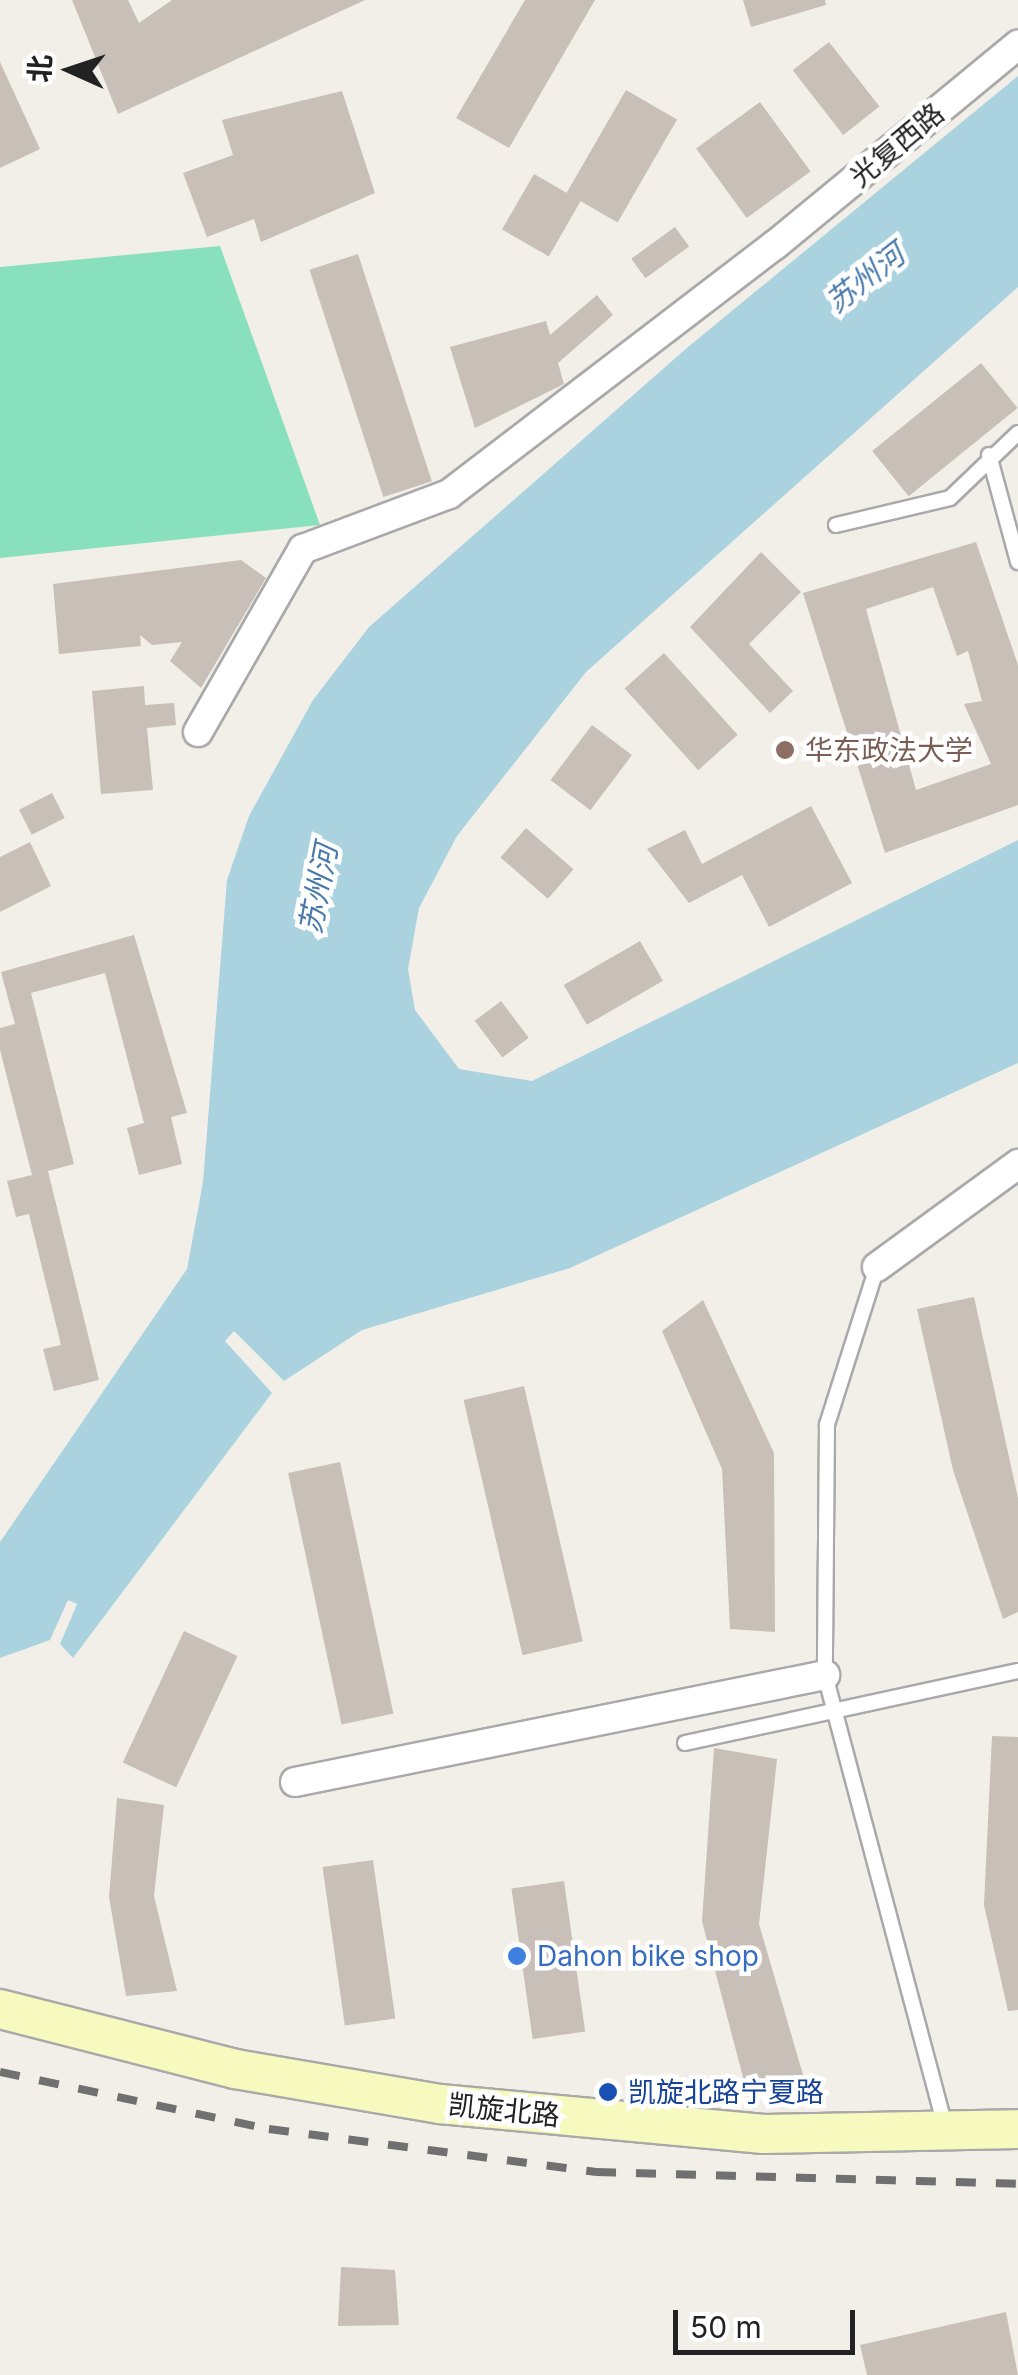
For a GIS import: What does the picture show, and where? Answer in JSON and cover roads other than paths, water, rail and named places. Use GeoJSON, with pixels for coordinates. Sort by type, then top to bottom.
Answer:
{"type":"FeatureCollection","features":[{"type":"Feature","properties":{"kind":"street","name":"光复西路"},"geometry":{"type":"LineString","coordinates":[[198,732],[302,550],[449,494],[776,246],[1018,45]]}},
{"type":"Feature","properties":{"kind":"street"},"geometry":{"type":"LineString","coordinates":[[878,1267],[1018,1164]]}},
{"type":"Feature","properties":{"kind":"street"},"geometry":{"type":"LineString","coordinates":[[295,1782],[825,1675]]}},
{"type":"Feature","properties":{"kind":"street","name":"凯旋北路"},"geometry":{"type":"LineString","coordinates":[[0,2009],[236,2069],[440,2104],[764,2134],[1018,2130]]}},
{"type":"Feature","properties":{"kind":"lane"},"geometry":{"type":"LineString","coordinates":[[836,524],[950,498],[989,455],[1018,433]]}},
{"type":"Feature","properties":{"kind":"lane"},"geometry":{"type":"LineString","coordinates":[[989,455],[1018,562]]}},
{"type":"Feature","properties":{"kind":"lane"},"geometry":{"type":"LineString","coordinates":[[878,1267],[827,1425],[825,1675],[946,2131]]}},
{"type":"Feature","properties":{"kind":"lane"},"geometry":{"type":"LineString","coordinates":[[685,1743],[833,1705],[1018,1670]]}},
{"type":"Feature","properties":{"kind":"water","name":"苏州河"},"geometry":{"type":"Polygon","coordinates":[[[1018,76],[1018,287],[586,672],[457,836],[419,908],[408,969],[415,1010],[459,1069],[532,1081],[1018,840],[1018,1063],[570,1268],[362,1330],[284,1381],[234,1331],[225,1341],[272,1393],[73,1658],[60,1644],[77,1604],[68,1600],[50,1640],[0,1658],[0,1542],[187,1269],[203,1182],[227,880],[249,816],[313,700],[369,627],[688,347],[1018,76]]]}},
{"type":"Feature","properties":{"kind":"railway"},"geometry":{"type":"LineString","coordinates":[[0,2072],[269,2129],[596,2172],[1018,2184]]}},
{"type":"Feature","properties":{"kind":"place","name":"华东政法大学"},"geometry":{"type":"Point","coordinates":[785,750]}},
{"type":"Feature","properties":{"kind":"place","name":"Dahon bike shop"},"geometry":{"type":"Point","coordinates":[517,1956]}},
{"type":"Feature","properties":{"kind":"place","name":"凯旋北路宁夏路"},"geometry":{"type":"Point","coordinates":[608,2092]}}]}
